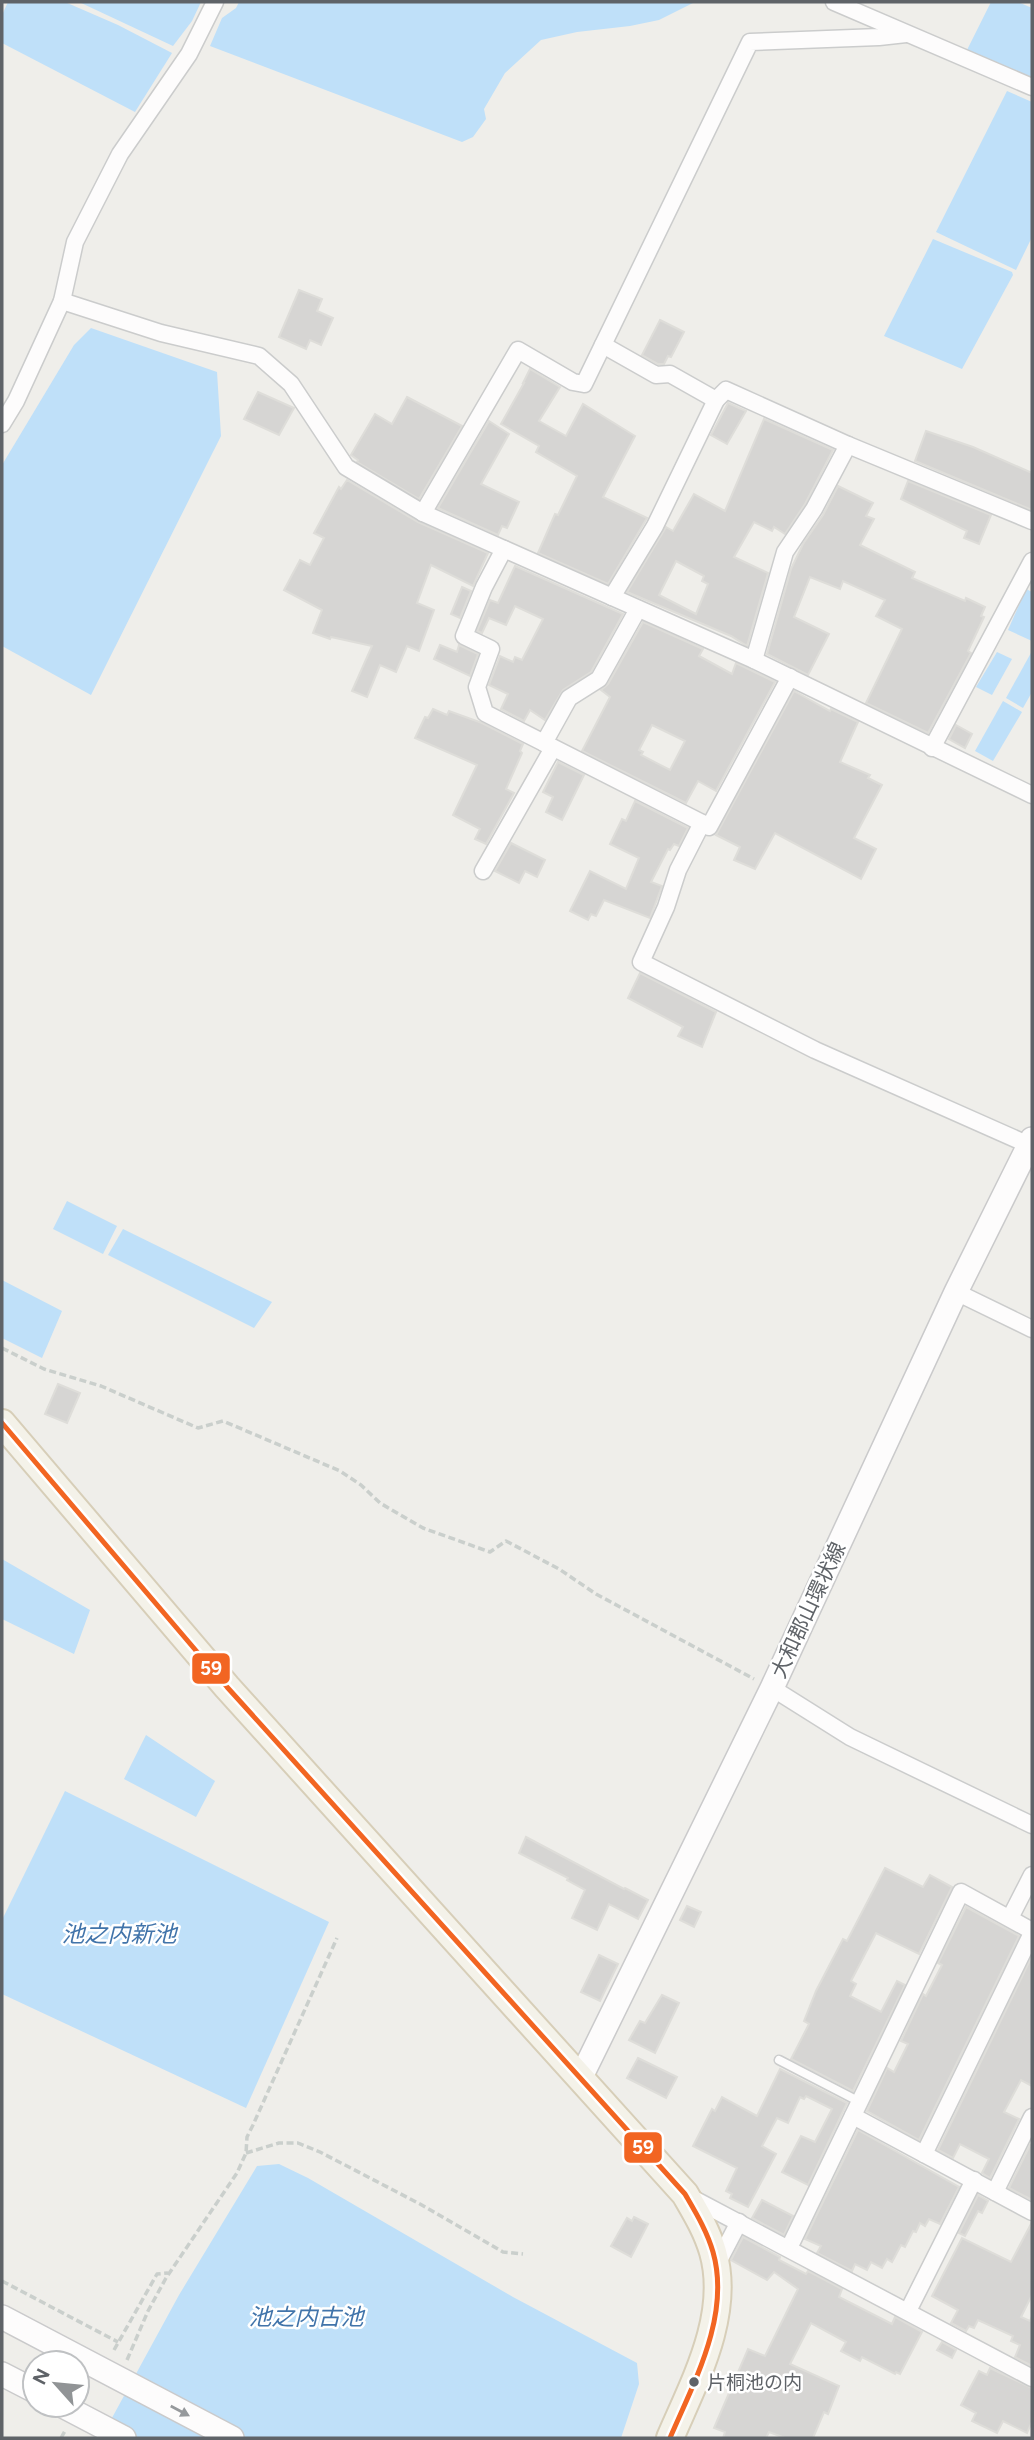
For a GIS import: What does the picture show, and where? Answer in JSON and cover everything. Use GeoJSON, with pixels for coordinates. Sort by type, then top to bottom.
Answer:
{"type":"FeatureCollection","features":[{"type":"Feature","properties":{"kind":"main road","name":"大和郡山環状線"},"geometry":{"type":"LineString","coordinates":[[580,2080],[772,1688],[956,1292],[1031,1142]]}},
{"type":"Feature","properties":{"kind":"main road"},"geometry":{"type":"LineString","coordinates":[[2,1423],[227,1687],[685,2194],[701,2221],[713,2251],[716,2266],[715,2310],[702,2362],[670,2438]]}},
{"type":"Feature","properties":{"kind":"main road"},"geometry":{"type":"LineString","coordinates":[[2,2317],[232,2438]]}},
{"type":"Feature","properties":{"kind":"main road"},"geometry":{"type":"LineString","coordinates":[[2,2374],[21,2384]]}},
{"type":"Feature","properties":{"kind":"main road"},"geometry":{"type":"LineString","coordinates":[[88,2419],[114,2433]]}},
{"type":"Feature","properties":{"kind":"street"},"geometry":{"type":"LineString","coordinates":[[2,424],[16,401],[62,301],[75,242],[120,154],[189,54],[215,2]]}},
{"type":"Feature","properties":{"kind":"street"},"geometry":{"type":"LineString","coordinates":[[834,2],[1032,87]]}},
{"type":"Feature","properties":{"kind":"street"},"geometry":{"type":"LineString","coordinates":[[423,513],[518,351],[573,382],[584,384],[750,42],[906,34]]}},
{"type":"Feature","properties":{"kind":"street"},"geometry":{"type":"LineString","coordinates":[[62,301],[161,333],[259,356],[291,384],[346,467],[423,513],[754,660],[1032,795]]}},
{"type":"Feature","properties":{"kind":"street"},"geometry":{"type":"LineString","coordinates":[[603,345],[656,375],[670,374],[716,400]]}},
{"type":"Feature","properties":{"kind":"street"},"geometry":{"type":"LineString","coordinates":[[612,597],[655,526],[716,400],[726,390],[849,445],[1032,521]]}},
{"type":"Feature","properties":{"kind":"street"},"geometry":{"type":"LineString","coordinates":[[754,660],[785,552],[814,509],[849,445]]}},
{"type":"Feature","properties":{"kind":"street"},"geometry":{"type":"LineString","coordinates":[[504,549],[484,587],[464,636],[491,649],[477,687],[485,713],[709,827],[790,677]]}},
{"type":"Feature","properties":{"kind":"street"},"geometry":{"type":"LineString","coordinates":[[933,748],[1032,561]]}},
{"type":"Feature","properties":{"kind":"street"},"geometry":{"type":"LineString","coordinates":[[483,871],[549,745],[569,698],[599,679],[639,609]]}},
{"type":"Feature","properties":{"kind":"street"},"geometry":{"type":"LineString","coordinates":[[702,823],[678,870],[666,907],[641,962],[816,1050],[1031,1142]]}},
{"type":"Feature","properties":{"kind":"street"},"geometry":{"type":"LineString","coordinates":[[956,1292],[1032,1329]]}},
{"type":"Feature","properties":{"kind":"street"},"geometry":{"type":"LineString","coordinates":[[772,1688],[850,1737],[1032,1825]]}},
{"type":"Feature","properties":{"kind":"street"},"geometry":{"type":"LineString","coordinates":[[1010,1918],[1032,1875]]}},
{"type":"Feature","properties":{"kind":"street"},"geometry":{"type":"LineString","coordinates":[[789,2248],[961,1892],[1032,1932],[924,2154]]}},
{"type":"Feature","properties":{"kind":"street"},"geometry":{"type":"LineString","coordinates":[[857,2109],[924,2154],[1032,2212]]}},
{"type":"Feature","properties":{"kind":"street"},"geometry":{"type":"LineString","coordinates":[[995,2192],[1032,2117]]}},
{"type":"Feature","properties":{"kind":"street"},"geometry":{"type":"LineString","coordinates":[[908,2311],[974,2180]]}},
{"type":"Feature","properties":{"kind":"street"},"geometry":{"type":"LineString","coordinates":[[685,2194],[1032,2378]]}},
{"type":"Feature","properties":{"kind":"street"},"geometry":{"type":"LineString","coordinates":[[716,2266],[739,2222]]}},
{"type":"Feature","properties":{"kind":"lane"},"geometry":{"type":"LineString","coordinates":[[779,2060],[857,2109]]}},
{"type":"Feature","properties":{"kind":"path"},"geometry":{"type":"LineString","coordinates":[[2,1348],[44,1369],[101,1387],[198,1428],[223,1421],[323,1463],[361,1485],[380,1503],[423,1528],[490,1552],[506,1541],[559,1569],[596,1594],[772,1688]]}},
{"type":"Feature","properties":{"kind":"path"},"geometry":{"type":"LineString","coordinates":[[123,2380],[148,2311],[231,2182],[246,2153],[247,2137],[337,1938]]}},
{"type":"Feature","properties":{"kind":"path"},"geometry":{"type":"LineString","coordinates":[[246,2153],[279,2143],[298,2143],[409,2198],[503,2252],[523,2254]]}},
{"type":"Feature","properties":{"kind":"path"},"geometry":{"type":"LineString","coordinates":[[114,2350],[157,2274],[170,2273]]}},
{"type":"Feature","properties":{"kind":"path"},"geometry":{"type":"LineString","coordinates":[[2,2281],[118,2342]]}},
{"type":"Feature","properties":{"kind":"path"},"geometry":{"type":"LineString","coordinates":[[61,2438],[65,2431]]}},
{"type":"Feature","properties":{"kind":"water"},"geometry":{"type":"Polygon","coordinates":[[[8,2],[65,2],[172,53],[135,112],[2,43],[2,15],[8,2]]]}},
{"type":"Feature","properties":{"kind":"water"},"geometry":{"type":"Polygon","coordinates":[[[79,2],[201,2],[192,21],[173,46],[79,2]]]}},
{"type":"Feature","properties":{"kind":"water"},"geometry":{"type":"Polygon","coordinates":[[[239,2],[695,2],[659,20],[541,40],[505,73],[484,109],[486,119],[473,137],[462,142],[210,46],[222,18],[236,8],[239,2]]]}},
{"type":"Feature","properties":{"kind":"water"},"geometry":{"type":"Polygon","coordinates":[[[991,2],[1018,2],[1032,8],[1032,79],[967,50],[991,2]]]}},
{"type":"Feature","properties":{"kind":"water"},"geometry":{"type":"Polygon","coordinates":[[[1007,91],[1032,102],[1032,237],[1016,270],[936,232],[1007,91]]]}},
{"type":"Feature","properties":{"kind":"water"},"geometry":{"type":"Polygon","coordinates":[[[933,239],[1012,272],[1013,275],[962,369],[884,336],[933,239]]]}},
{"type":"Feature","properties":{"kind":"water"},"geometry":{"type":"Polygon","coordinates":[[[91,328],[217,372],[221,436],[91,695],[2,646],[2,465],[74,345],[91,328]]]}},
{"type":"Feature","properties":{"kind":"water"},"geometry":{"type":"Polygon","coordinates":[[[1026,589],[1032,592],[1032,641],[1008,630],[1026,589]]]}},
{"type":"Feature","properties":{"kind":"water"},"geometry":{"type":"Polygon","coordinates":[[[1032,651],[1032,692],[1023,708],[1006,698],[1032,651]]]}},
{"type":"Feature","properties":{"kind":"water"},"geometry":{"type":"Polygon","coordinates":[[[997,652],[1012,659],[992,695],[976,687],[997,652]]]}},
{"type":"Feature","properties":{"kind":"water"},"geometry":{"type":"Polygon","coordinates":[[[1003,701],[1022,712],[993,761],[975,751],[1003,701]]]}},
{"type":"Feature","properties":{"kind":"water"},"geometry":{"type":"Polygon","coordinates":[[[67,1201],[117,1226],[103,1254],[53,1229],[67,1201]]]}},
{"type":"Feature","properties":{"kind":"water"},"geometry":{"type":"Polygon","coordinates":[[[123,1229],[272,1302],[254,1328],[108,1255],[123,1229]]]}},
{"type":"Feature","properties":{"kind":"water"},"geometry":{"type":"Polygon","coordinates":[[[2,1280],[62,1311],[42,1358],[2,1338],[2,1280]]]}},
{"type":"Feature","properties":{"kind":"water"},"geometry":{"type":"Polygon","coordinates":[[[2,1559],[90,1610],[74,1654],[2,1619],[2,1559]]]}},
{"type":"Feature","properties":{"kind":"water"},"geometry":{"type":"Polygon","coordinates":[[[146,1735],[215,1781],[196,1817],[124,1779],[146,1735]]]}},
{"type":"Feature","properties":{"kind":"water","name":"池之内新池"},"geometry":{"type":"Polygon","coordinates":[[[65,1791],[329,1922],[246,2108],[2,1994],[2,1920],[65,1791]]]}},
{"type":"Feature","properties":{"kind":"water","name":"池之内古池"},"geometry":{"type":"Polygon","coordinates":[[[279,2164],[308,2178],[513,2297],[637,2363],[639,2384],[621,2438],[101,2438],[179,2295],[257,2166],[279,2164]]]}},
{"type":"Feature","properties":{"kind":"building"},"geometry":{"type":"Polygon","coordinates":[[[299,290],[322,299],[317,311],[333,318],[321,345],[310,340],[306,349],[279,337],[299,290]]]}},
{"type":"Feature","properties":{"kind":"building"},"geometry":{"type":"Polygon","coordinates":[[[660,320],[684,332],[671,357],[668,356],[664,364],[658,364],[642,355],[660,320]]]}},
{"type":"Feature","properties":{"kind":"building"},"geometry":{"type":"Polygon","coordinates":[[[530,369],[560,387],[539,421],[566,436],[583,404],[635,436],[603,497],[647,518],[608,584],[538,553],[555,514],[558,515],[577,476],[536,452],[539,446],[501,424],[530,369]]]}},
{"type":"Feature","properties":{"kind":"building"},"geometry":{"type":"Polygon","coordinates":[[[258,392],[294,408],[279,435],[244,419],[258,392]]]}},
{"type":"Feature","properties":{"kind":"building"},"geometry":{"type":"Polygon","coordinates":[[[407,397],[462,426],[419,499],[357,462],[351,455],[375,414],[392,424],[407,397]]]}},
{"type":"Feature","properties":{"kind":"building"},"geometry":{"type":"Polygon","coordinates":[[[728,403],[746,411],[727,444],[711,435],[728,403]]]}},
{"type":"Feature","properties":{"kind":"building"},"geometry":{"type":"Polygon","coordinates":[[[764,419],[833,450],[805,504],[785,534],[774,527],[772,531],[754,522],[734,557],[768,573],[747,646],[731,636],[627,592],[666,527],[673,531],[694,494],[725,511],[764,419]],[[676,561],[659,595],[696,614],[708,584],[702,581],[704,576],[676,561]]]}},
{"type":"Feature","properties":{"kind":"building"},"geometry":{"type":"Polygon","coordinates":[[[489,421],[509,434],[481,484],[519,502],[507,528],[502,526],[498,535],[438,508],[489,421]]]}},
{"type":"Feature","properties":{"kind":"building"},"geometry":{"type":"Polygon","coordinates":[[[926,431],[973,447],[1032,473],[1032,510],[915,461],[926,431]]]}},
{"type":"Feature","properties":{"kind":"building"},"geometry":{"type":"Polygon","coordinates":[[[347,480],[418,522],[488,553],[473,586],[431,565],[417,603],[434,610],[419,651],[407,646],[396,672],[380,665],[367,697],[352,691],[372,646],[331,637],[330,639],[313,633],[322,610],[284,590],[300,560],[310,565],[324,538],[314,533],[339,487],[341,489],[347,480]]]}},
{"type":"Feature","properties":{"kind":"building"},"geometry":{"type":"Polygon","coordinates":[[[908,481],[991,515],[979,544],[964,538],[967,531],[901,499],[908,481]]]}},
{"type":"Feature","properties":{"kind":"building"},"geometry":{"type":"Polygon","coordinates":[[[838,486],[873,503],[866,516],[874,519],[860,545],[915,572],[912,578],[985,607],[981,616],[984,617],[968,651],[971,653],[928,733],[866,703],[902,629],[876,616],[885,600],[843,581],[840,589],[810,577],[794,617],[829,634],[808,675],[767,654],[791,569],[838,486]]]}},
{"type":"Feature","properties":{"kind":"building"},"geometry":{"type":"Polygon","coordinates":[[[515,566],[623,614],[591,672],[563,690],[545,720],[530,710],[524,721],[501,709],[508,694],[489,685],[500,656],[513,662],[515,657],[522,660],[543,619],[515,606],[506,625],[489,618],[482,633],[477,631],[490,600],[498,603],[515,566]]]}},
{"type":"Feature","properties":{"kind":"building"},"geometry":{"type":"Polygon","coordinates":[[[462,587],[471,591],[460,618],[451,614],[462,587]]]}},
{"type":"Feature","properties":{"kind":"building"},"geometry":{"type":"Polygon","coordinates":[[[643,622],[703,649],[699,656],[732,674],[736,663],[775,682],[716,791],[698,781],[686,803],[582,751],[610,697],[601,690],[608,684],[643,622]],[[652,725],[639,750],[643,752],[641,755],[670,770],[685,741],[652,725]]]}},
{"type":"Feature","properties":{"kind":"building"},"geometry":{"type":"Polygon","coordinates":[[[440,645],[457,652],[459,645],[478,654],[470,676],[434,659],[440,645]]]}},
{"type":"Feature","properties":{"kind":"building"},"geometry":{"type":"Polygon","coordinates":[[[794,691],[830,711],[831,709],[858,722],[840,762],[870,775],[868,778],[882,785],[854,838],[876,849],[861,879],[775,833],[755,869],[734,860],[740,847],[716,835],[794,691]]]}},
{"type":"Feature","properties":{"kind":"building"},"geometry":{"type":"Polygon","coordinates":[[[433,709],[447,715],[449,711],[482,723],[523,744],[520,751],[522,753],[506,789],[514,793],[486,844],[475,839],[480,829],[453,815],[477,765],[415,738],[425,717],[428,718],[433,709]]]}},
{"type":"Feature","properties":{"kind":"building"},"geometry":{"type":"Polygon","coordinates":[[[956,725],[972,734],[965,748],[949,739],[956,725]]]}},
{"type":"Feature","properties":{"kind":"building"},"geometry":{"type":"Polygon","coordinates":[[[558,762],[584,775],[562,820],[546,812],[553,797],[543,792],[558,762]]]}},
{"type":"Feature","properties":{"kind":"building"},"geometry":{"type":"Polygon","coordinates":[[[635,801],[688,828],[679,846],[674,844],[668,849],[651,882],[662,886],[650,918],[604,900],[596,916],[591,914],[588,920],[570,911],[590,871],[626,889],[639,858],[610,844],[622,819],[626,821],[635,801]]]}},
{"type":"Feature","properties":{"kind":"building"},"geometry":{"type":"Polygon","coordinates":[[[511,843],[545,860],[537,877],[525,871],[519,883],[495,871],[511,843]]]}},
{"type":"Feature","properties":{"kind":"building"},"geometry":{"type":"Polygon","coordinates":[[[640,973],[716,1012],[702,1047],[678,1036],[683,1027],[628,998],[640,973]]]}},
{"type":"Feature","properties":{"kind":"building"},"geometry":{"type":"Polygon","coordinates":[[[58,1384],[80,1393],[67,1423],[45,1414],[58,1384]]]}},
{"type":"Feature","properties":{"kind":"building"},"geometry":{"type":"Polygon","coordinates":[[[526,1837],[648,1900],[638,1919],[609,1904],[597,1930],[572,1918],[585,1890],[567,1880],[568,1878],[519,1853],[526,1837]]]}},
{"type":"Feature","properties":{"kind":"building"},"geometry":{"type":"Polygon","coordinates":[[[885,1868],[923,1887],[930,1875],[952,1887],[919,1954],[876,1933],[851,1981],[856,1984],[850,1996],[881,2012],[897,1981],[905,1985],[853,2091],[791,2059],[809,2024],[804,2021],[816,1991],[843,1939],[847,1941],[885,1868]]]}},
{"type":"Feature","properties":{"kind":"building"},"geometry":{"type":"Polygon","coordinates":[[[687,1906],[701,1912],[694,1927],[680,1920],[687,1906]]]}},
{"type":"Feature","properties":{"kind":"building"},"geometry":{"type":"Polygon","coordinates":[[[966,1907],[1019,1936],[919,2140],[867,2111],[887,2068],[894,2072],[908,2044],[901,2041],[923,1994],[926,1996],[942,1965],[938,1963],[966,1907]]]}},
{"type":"Feature","properties":{"kind":"building"},"geometry":{"type":"Polygon","coordinates":[[[599,1955],[618,1964],[600,2001],[581,1992],[599,1955]]]}},
{"type":"Feature","properties":{"kind":"building"},"geometry":{"type":"Polygon","coordinates":[[[1032,1956],[1032,2086],[1021,2080],[1004,2112],[1019,2119],[990,2178],[982,2173],[989,2159],[960,2144],[953,2158],[938,2150],[1032,1956]]]}},
{"type":"Feature","properties":{"kind":"building"},"geometry":{"type":"Polygon","coordinates":[[[662,1995],[679,2003],[655,2053],[629,2040],[640,2021],[645,2023],[662,1995]]]}},
{"type":"Feature","properties":{"kind":"building"},"geometry":{"type":"Polygon","coordinates":[[[638,2058],[677,2077],[666,2098],[627,2078],[638,2058]]]}},
{"type":"Feature","properties":{"kind":"building"},"geometry":{"type":"Polygon","coordinates":[[[780,2069],[847,2103],[808,2185],[782,2172],[801,2136],[815,2142],[832,2109],[806,2096],[804,2099],[800,2097],[788,2123],[777,2118],[762,2146],[776,2154],[748,2207],[730,2198],[732,2194],[726,2191],[737,2168],[693,2146],[712,2109],[715,2111],[722,2097],[757,2116],[780,2069]]]}},
{"type":"Feature","properties":{"kind":"building"},"geometry":{"type":"Polygon","coordinates":[[[858,2130],[959,2187],[940,2224],[929,2219],[925,2226],[920,2223],[905,2247],[901,2245],[892,2262],[887,2259],[882,2268],[871,2262],[867,2270],[855,2264],[852,2271],[817,2253],[821,2246],[805,2239],[858,2130]]]}},
{"type":"Feature","properties":{"kind":"building"},"geometry":{"type":"Polygon","coordinates":[[[1030,2145],[1032,2146],[1032,2200],[1009,2188],[1030,2145]]]}},
{"type":"Feature","properties":{"kind":"building"},"geometry":{"type":"Polygon","coordinates":[[[978,2195],[988,2201],[982,2213],[978,2211],[965,2236],[959,2233],[978,2195]]]}},
{"type":"Feature","properties":{"kind":"building"},"geometry":{"type":"Polygon","coordinates":[[[762,2200],[793,2216],[784,2235],[752,2218],[762,2200]]]}},
{"type":"Feature","properties":{"kind":"building"},"geometry":{"type":"Polygon","coordinates":[[[634,2217],[648,2224],[631,2257],[611,2246],[627,2218],[632,2221],[634,2217]]]}},
{"type":"Feature","properties":{"kind":"building"},"geometry":{"type":"Polygon","coordinates":[[[1032,2222],[1032,2295],[1021,2317],[1030,2321],[1032,2316],[1032,2366],[1015,2357],[1020,2345],[1011,2341],[1013,2336],[978,2320],[974,2328],[969,2326],[966,2331],[951,2323],[958,2310],[932,2296],[962,2238],[1011,2262],[1032,2222]]]}},
{"type":"Feature","properties":{"kind":"building"},"geometry":{"type":"Polygon","coordinates":[[[743,2237],[780,2257],[779,2260],[806,2274],[808,2271],[842,2289],[839,2297],[892,2324],[895,2317],[922,2332],[900,2374],[895,2374],[862,2357],[860,2361],[841,2351],[846,2342],[811,2323],[790,2364],[839,2386],[828,2414],[824,2412],[813,2438],[785,2438],[769,2432],[766,2438],[723,2438],[725,2432],[714,2428],[748,2349],[765,2356],[798,2289],[774,2272],[767,2280],[731,2260],[743,2237]]]}},
{"type":"Feature","properties":{"kind":"building"},"geometry":{"type":"Polygon","coordinates":[[[942,2342],[956,2350],[952,2358],[937,2350],[942,2342]]]}},
{"type":"Feature","properties":{"kind":"building"},"geometry":{"type":"Polygon","coordinates":[[[990,2368],[1032,2388],[1032,2422],[1027,2433],[1003,2421],[997,2433],[972,2421],[976,2413],[961,2405],[979,2371],[987,2375],[990,2368]]]}},
{"type":"Feature","properties":{"kind":"transit line","name":"59"},"geometry":{"type":"LineString","coordinates":[[2,1423],[227,1687],[685,2194],[713,2252],[717,2300],[707,2348],[670,2438]]}},
{"type":"Feature","properties":{"kind":"place","name":"片桐池の内"},"geometry":{"type":"Point","coordinates":[694,2382]}}]}
